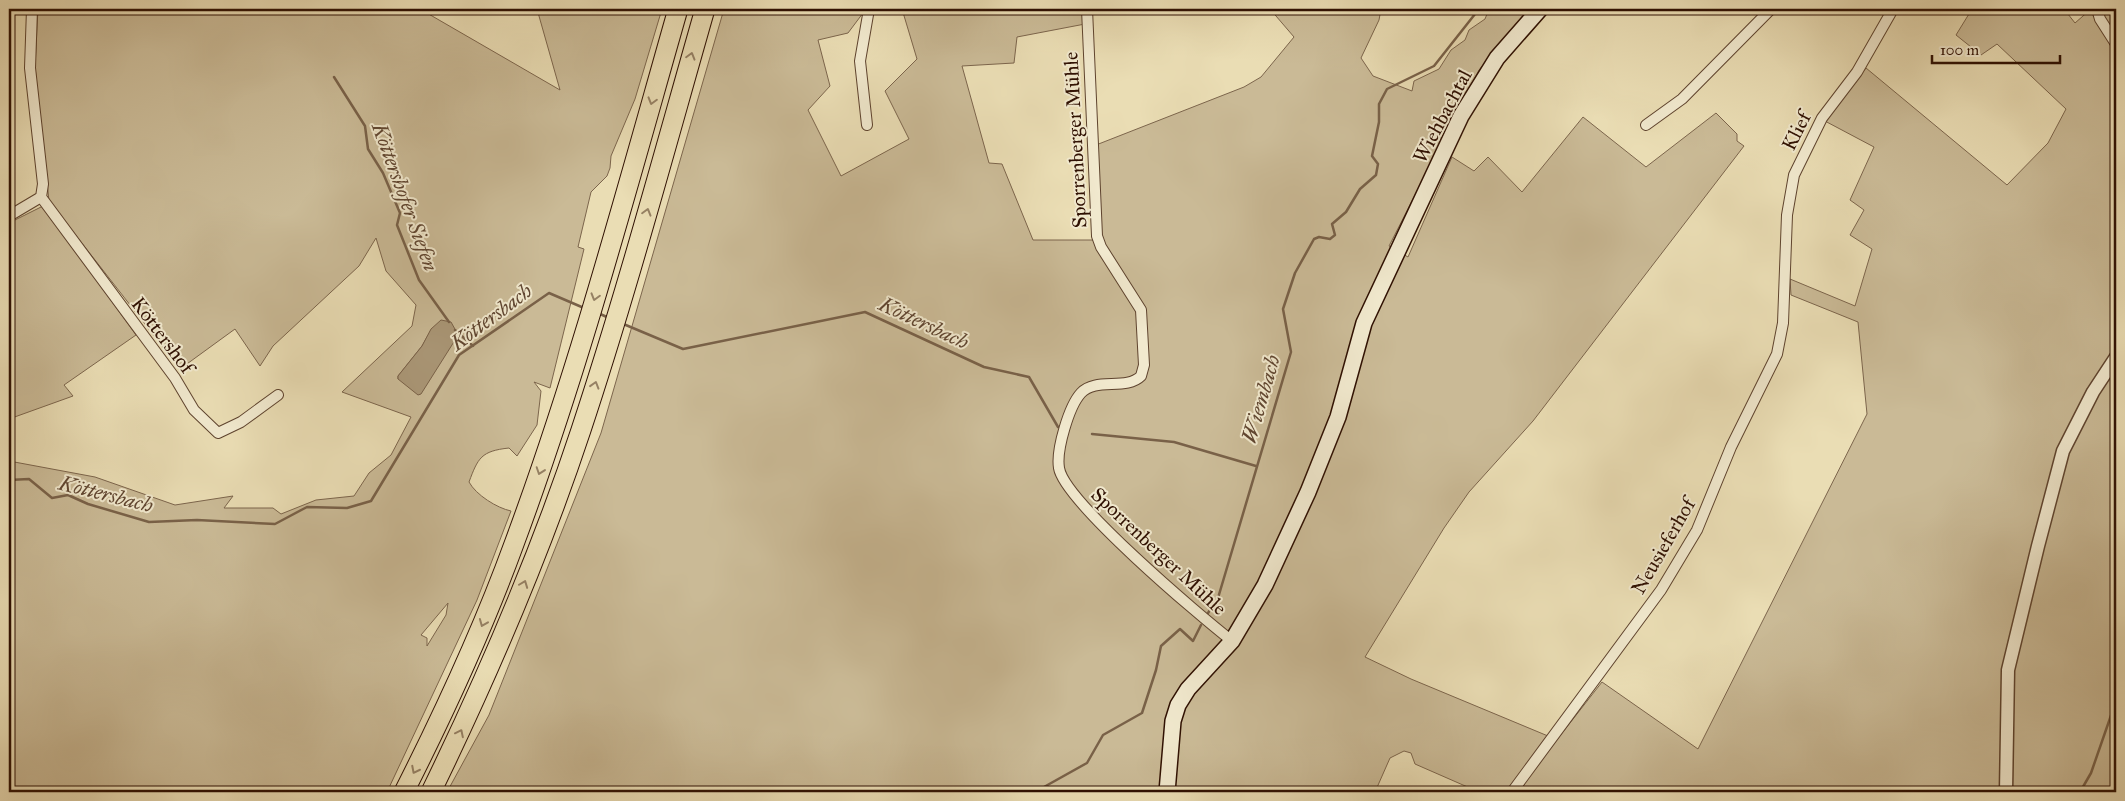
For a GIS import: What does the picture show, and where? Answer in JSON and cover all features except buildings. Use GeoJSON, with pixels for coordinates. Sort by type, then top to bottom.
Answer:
{"type":"FeatureCollection","features":[{"type":"Feature","properties":{"kind":"highway"},"geometry":{"type":"LineString","coordinates":[[404,792],[480,629],[514,546],[556,425],[609,250],[678,9]]}},
{"type":"Feature","properties":{"kind":"highway"},"geometry":{"type":"LineString","coordinates":[[431,792],[500,646],[581,432],[705,9]]}},
{"type":"Feature","properties":{"kind":"main road","name":"Wiehbachtal"},"geometry":{"type":"LineString","coordinates":[[1167,792],[1173,721],[1178,705],[1188,689],[1232,641],[1250,613],[1275,566],[1312,483],[1348,387],[1364,323],[1396,253],[1472,96],[1512,40],[1540,9]]}},
{"type":"Feature","properties":{"kind":"street"},"geometry":{"type":"LineString","coordinates":[[9,216],[41,197],[42,184],[30,68],[32,9]]}},
{"type":"Feature","properties":{"kind":"street"},"geometry":{"type":"LineString","coordinates":[[867,125],[860,61],[869,9]]}},
{"type":"Feature","properties":{"kind":"street","name":"Sporrenberger Mühle"},"geometry":{"type":"LineString","coordinates":[[1087,9],[1097,236],[1101,247],[1141,310],[1144,365],[1142,376],[1132,382],[1090,387],[1080,394],[1063,434],[1059,470],[1076,498],[1092,514],[1176,594],[1232,641]]}},
{"type":"Feature","properties":{"kind":"street"},"geometry":{"type":"LineString","coordinates":[[1646,125],[1682,100],[1771,9]]}},
{"type":"Feature","properties":{"kind":"street","name":"Klief"},"geometry":{"type":"LineString","coordinates":[[1785,288],[1787,215],[1794,175],[1822,118],[1857,72],[1893,9]]}},
{"type":"Feature","properties":{"kind":"street"},"geometry":{"type":"LineString","coordinates":[[2096,9],[2116,44]]}},
{"type":"Feature","properties":{"kind":"street","name":"Köttershof"},"geometry":{"type":"LineString","coordinates":[[41,197],[175,378],[194,410],[218,432],[241,422],[278,395]]}},
{"type":"Feature","properties":{"kind":"street","name":"Neusieferhof"},"geometry":{"type":"LineString","coordinates":[[1512,792],[1630,634],[1661,590],[1693,537],[1731,447],[1777,354],[1783,323],[1785,288]]}},
{"type":"Feature","properties":{"kind":"street"},"geometry":{"type":"LineString","coordinates":[[2006,792],[2008,670],[2063,451],[2093,392],[2116,357]]}},
{"type":"Feature","properties":{"kind":"shaded area"},"geometry":{"type":"Polygon","coordinates":[[[38,9],[420,9],[560,90],[537,9],[662,9],[635,99],[611,156],[607,176],[591,192],[578,247],[584,249],[550,388],[534,382],[541,391],[537,425],[517,456],[509,448],[486,454],[478,461],[469,482],[487,500],[511,511],[477,600],[387,792],[9,792],[9,461],[95,477],[175,505],[233,496],[224,508],[273,508],[281,514],[316,500],[354,496],[369,473],[391,455],[411,417],[342,392],[412,326],[416,305],[386,271],[376,238],[359,266],[273,346],[260,366],[235,329],[180,369],[49,201],[35,67],[38,9]],[[431,330],[422,346],[398,376],[398,379],[456,331],[431,330]],[[448,603],[421,635],[427,638],[427,646],[446,615],[448,603]]]}},
{"type":"Feature","properties":{"kind":"shaded area"},"geometry":{"type":"Polygon","coordinates":[[[724,9],[866,9],[848,33],[818,40],[830,86],[808,110],[841,176],[909,139],[885,91],[917,59],[902,9],[1085,9],[1085,24],[1017,37],[1014,63],[962,66],[989,163],[1002,164],[1033,240],[1093,240],[1133,302],[1139,324],[1141,370],[1138,375],[1146,373],[1144,308],[1100,238],[1096,145],[1244,87],[1261,77],[1294,37],[1270,9],[1381,9],[1379,20],[1361,58],[1373,76],[1412,91],[1414,81],[1439,69],[1451,50],[1465,40],[1469,30],[1485,19],[1489,9],[1530,9],[1479,70],[1389,246],[1408,257],[1452,157],[1474,171],[1488,157],[1522,192],[1583,117],[1646,167],[1716,113],[1737,134],[1737,141],[1744,146],[1533,421],[1469,492],[1444,528],[1365,657],[1411,679],[1548,736],[1507,792],[1479,792],[1415,764],[1411,753],[1404,751],[1390,758],[1375,792],[447,792],[489,715],[601,433],[724,9]]]}},
{"type":"Feature","properties":{"kind":"shaded area"},"geometry":{"type":"Polygon","coordinates":[[[1972,9],[2064,9],[2075,23],[2091,9],[2116,9],[2116,792],[1516,792],[1602,682],[1698,749],[1867,414],[1858,322],[1791,295],[1790,279],[1855,306],[1872,249],[1850,235],[1864,210],[1850,200],[1874,147],[1823,120],[1866,68],[2007,185],[2048,143],[2066,109],[1997,44],[1981,55],[1956,35],[1972,9]]]}},
{"type":"Feature","properties":{"kind":"shaded area"},"geometry":{"type":"Polygon","coordinates":[[[43,206],[136,335],[64,385],[73,396],[9,419],[9,223],[43,206]]]}},
{"type":"Feature","properties":{"kind":"shaded area"},"geometry":{"type":"Polygon","coordinates":[[[441,320],[451,322],[457,337],[421,394],[418,395],[398,379],[398,376],[422,346],[431,329],[441,320]]]}},
{"type":"Feature","properties":{"kind":"waterway","name":"Wiembach"},"geometry":{"type":"LineString","coordinates":[[1208,613],[1218,598],[1291,352],[1283,309],[1295,273],[1314,239],[1319,237],[1330,239],[1335,235],[1332,224],[1346,212],[1360,189],[1376,175],[1378,164],[1372,156],[1379,122],[1379,104],[1387,89],[1434,66],[1479,9]]}},
{"type":"Feature","properties":{"kind":"waterway","name":"Köttershofer Siefen"},"geometry":{"type":"LineString","coordinates":[[334,77],[365,126],[368,149],[383,173],[400,213],[397,225],[419,280],[449,322]]}},
{"type":"Feature","properties":{"kind":"waterway","name":"Köttersbach"},"geometry":{"type":"LineString","coordinates":[[9,480],[29,479],[52,498],[68,495],[88,504],[149,522],[197,520],[275,524],[307,507],[347,508],[371,501],[459,355],[549,293],[584,308]]}},
{"type":"Feature","properties":{"kind":"waterway","name":"Köttersbach"},"geometry":{"type":"LineString","coordinates":[[621,323],[683,349],[865,312],[984,367],[1029,377],[1058,427]]}},
{"type":"Feature","properties":{"kind":"waterway","name":"Köttersbach"},"geometry":{"type":"LineString","coordinates":[[598,313],[609,318]]}},
{"type":"Feature","properties":{"kind":"waterway","name":"Köttershofer Siefen"},"geometry":{"type":"LineString","coordinates":[[455,330],[473,346]]}},
{"type":"Feature","properties":{"kind":"waterway","name":"Köttersbach"},"geometry":{"type":"LineString","coordinates":[[1092,434],[1174,442],[1256,466]]}},
{"type":"Feature","properties":{"kind":"waterway","name":"Wiembach"},"geometry":{"type":"LineString","coordinates":[[1035,792],[1087,763],[1103,735],[1142,713],[1156,670],[1161,646],[1180,629],[1193,641],[1201,625]]}},
{"type":"Feature","properties":{"kind":"waterway"},"geometry":{"type":"LineString","coordinates":[[2080,792],[2091,773],[2116,701]]}}]}
